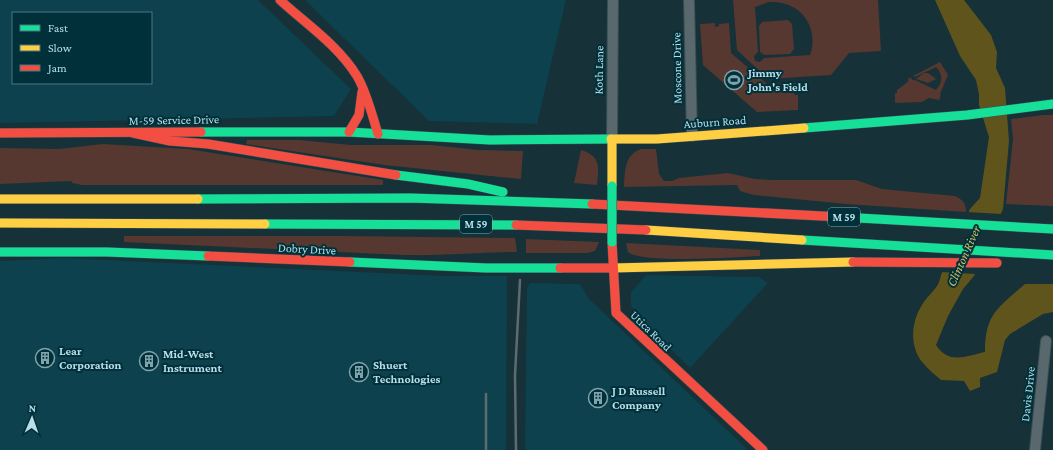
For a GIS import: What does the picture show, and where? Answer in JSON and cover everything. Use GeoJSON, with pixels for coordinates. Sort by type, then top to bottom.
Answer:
{"type":"FeatureCollection","features":[{"type":"Feature","properties":{"kind":"main road"},"geometry":{"type":"LineString","coordinates":[[280,0],[342,58],[356,75],[378,134]]}},
{"type":"Feature","properties":{"kind":"main road"},"geometry":{"type":"LineString","coordinates":[[349,132],[359,115],[362,88]]}},
{"type":"Feature","properties":{"kind":"main road","name":"Auburn Road"},"geometry":{"type":"LineString","coordinates":[[349,132],[490,140],[612,140],[692,136],[967,115],[1053,104]]}},
{"type":"Feature","properties":{"kind":"main road","name":"M-59 Service Drive"},"geometry":{"type":"LineString","coordinates":[[0,133],[134,133],[170,131],[349,132]]}},
{"type":"Feature","properties":{"kind":"main road"},"geometry":{"type":"LineString","coordinates":[[134,133],[170,141],[208,144],[379,173],[468,184],[544,201]]}},
{"type":"Feature","properties":{"kind":"main road","name":"Utica Road"},"geometry":{"type":"LineString","coordinates":[[612,140],[612,242],[614,300],[616,313],[762,450]]}},
{"type":"Feature","properties":{"kind":"main road","name":"M 59"},"geometry":{"type":"LineString","coordinates":[[0,199],[417,198],[544,201],[1053,229]]}},
{"type":"Feature","properties":{"kind":"main road","name":"M 59"},"geometry":{"type":"LineString","coordinates":[[0,223],[504,224],[647,230],[1053,255]]}},
{"type":"Feature","properties":{"kind":"main road","name":"Dobry Drive"},"geometry":{"type":"LineString","coordinates":[[0,252],[107,252],[486,268],[613,268],[874,262],[981,263],[1053,261]]}},
{"type":"Feature","properties":{"kind":"street","name":"Koth Lane"},"geometry":{"type":"LineString","coordinates":[[612,140],[613,0]]}},
{"type":"Feature","properties":{"kind":"street","name":"Moscone Drive"},"geometry":{"type":"LineString","coordinates":[[689,0],[692,136]]}},
{"type":"Feature","properties":{"kind":"street","name":"Davis Drive"},"geometry":{"type":"LineString","coordinates":[[1035,450],[1046,341]]}},
{"type":"Feature","properties":{"kind":"shaded area"},"geometry":{"type":"Polygon","coordinates":[[[0,0],[258,0],[351,89],[334,116],[0,123],[0,0]]]}},
{"type":"Feature","properties":{"kind":"shaded area"},"geometry":{"type":"Polygon","coordinates":[[[305,0],[566,0],[537,124],[429,121],[305,0]]]}},
{"type":"Feature","properties":{"kind":"shaded area"},"geometry":{"type":"Polygon","coordinates":[[[733,0],[878,0],[881,51],[849,53],[831,75],[768,79],[737,50],[733,0]],[[769,2],[755,7],[758,52],[754,56],[755,61],[760,62],[764,58],[810,55],[812,35],[810,25],[805,17],[798,11],[790,6],[769,2]]]}},
{"type":"Feature","properties":{"kind":"shaded area"},"geometry":{"type":"Polygon","coordinates":[[[788,20],[792,24],[794,49],[790,54],[764,55],[760,52],[759,26],[762,22],[788,20]]]}},
{"type":"Feature","properties":{"kind":"shaded area"},"geometry":{"type":"Polygon","coordinates":[[[715,23],[715,27],[719,26],[719,24],[729,23],[731,53],[767,84],[796,83],[797,92],[794,93],[794,95],[798,95],[798,110],[757,112],[703,65],[700,24],[715,23]]]}},
{"type":"Feature","properties":{"kind":"shaded area"},"geometry":{"type":"Polygon","coordinates":[[[940,62],[948,75],[939,100],[929,98],[922,102],[895,103],[895,93],[897,93],[897,90],[909,81],[907,80],[911,77],[912,80],[936,90],[941,81],[941,75],[936,67],[915,77],[913,76],[940,62]]]}},
{"type":"Feature","properties":{"kind":"shaded area"},"geometry":{"type":"Polygon","coordinates":[[[924,73],[928,73],[936,79],[928,83],[916,79],[924,73]]]}},
{"type":"Feature","properties":{"kind":"shaded area"},"geometry":{"type":"Polygon","coordinates":[[[1053,115],[1053,206],[1006,204],[1013,139],[1011,119],[1053,115]]]}},
{"type":"Feature","properties":{"kind":"shaded area"},"geometry":{"type":"Polygon","coordinates":[[[247,140],[299,140],[351,145],[432,145],[478,150],[523,151],[521,179],[384,165],[246,144],[247,140]]]}},
{"type":"Feature","properties":{"kind":"shaded area"},"geometry":{"type":"Polygon","coordinates":[[[103,144],[188,149],[383,180],[383,185],[82,185],[72,183],[72,181],[0,184],[0,148],[59,149],[103,144]]]}},
{"type":"Feature","properties":{"kind":"shaded area"},"geometry":{"type":"Polygon","coordinates":[[[641,149],[656,149],[659,174],[664,181],[728,173],[755,179],[773,180],[856,180],[882,189],[955,196],[964,202],[966,212],[846,204],[754,195],[740,191],[737,185],[624,187],[625,170],[628,159],[631,155],[641,149]]]}},
{"type":"Feature","properties":{"kind":"shaded area"},"geometry":{"type":"Polygon","coordinates":[[[581,150],[592,155],[597,163],[597,185],[574,183],[581,150]]]}},
{"type":"Feature","properties":{"kind":"shaded area"},"geometry":{"type":"Polygon","coordinates":[[[124,236],[515,238],[517,252],[404,255],[124,242],[124,236]]]}},
{"type":"Feature","properties":{"kind":"shaded area"},"geometry":{"type":"Polygon","coordinates":[[[526,239],[599,242],[595,251],[587,253],[526,253],[526,239]]]}},
{"type":"Feature","properties":{"kind":"shaded area"},"geometry":{"type":"Polygon","coordinates":[[[626,243],[760,250],[760,256],[690,259],[651,258],[636,256],[628,252],[626,243]]]}},
{"type":"Feature","properties":{"kind":"shaded area"},"geometry":{"type":"Polygon","coordinates":[[[63,258],[444,276],[507,276],[506,450],[0,450],[0,261],[63,258]]]}},
{"type":"Feature","properties":{"kind":"shaded area"},"geometry":{"type":"Polygon","coordinates":[[[646,275],[759,277],[768,283],[690,368],[637,316],[631,305],[631,292],[646,275]]]}},
{"type":"Feature","properties":{"kind":"shaded area"},"geometry":{"type":"Polygon","coordinates":[[[530,283],[580,284],[588,298],[748,450],[525,450],[527,288],[530,283]]]}},
{"type":"Feature","properties":{"kind":"water","name":"Clinton River"},"geometry":{"type":"Polygon","coordinates":[[[935,0],[964,0],[991,35],[997,52],[996,68],[1005,88],[1009,141],[1003,209],[974,276],[963,289],[948,316],[936,345],[946,355],[958,358],[985,352],[987,329],[995,313],[1007,299],[1025,284],[1053,284],[1053,312],[1043,314],[1010,334],[1005,340],[997,372],[980,378],[980,387],[970,391],[964,381],[941,380],[925,365],[918,357],[915,350],[913,334],[918,312],[938,284],[970,209],[980,198],[989,137],[979,105],[979,94],[976,80],[960,56],[935,0]]]}},
{"type":"Feature","properties":{"kind":"pier"},"geometry":{"type":"Polygon","coordinates":[[[966,212],[1002,214],[976,274],[941,272],[966,212]]]}},
{"type":"Feature","properties":{"kind":"railway"},"geometry":{"type":"LineString","coordinates":[[516,450],[515,375],[520,280]]}},
{"type":"Feature","properties":{"kind":"railway"},"geometry":{"type":"LineString","coordinates":[[486,394],[486,450]]}},
{"type":"Feature","properties":{"kind":"traffic: fast"},"geometry":{"type":"LineString","coordinates":[[804,128],[967,115],[1053,104]]}},
{"type":"Feature","properties":{"kind":"traffic: fast"},"geometry":{"type":"LineString","coordinates":[[201,132],[349,132],[490,140],[611,139]]}},
{"type":"Feature","properties":{"kind":"traffic: fast"},"geometry":{"type":"LineString","coordinates":[[396,175],[468,184],[503,192]]}},
{"type":"Feature","properties":{"kind":"traffic: fast"},"geometry":{"type":"LineString","coordinates":[[612,186],[612,242]]}},
{"type":"Feature","properties":{"kind":"traffic: fast"},"geometry":{"type":"LineString","coordinates":[[198,199],[410,198],[592,204]]}},
{"type":"Feature","properties":{"kind":"traffic: fast"},"geometry":{"type":"LineString","coordinates":[[841,217],[1053,229]]}},
{"type":"Feature","properties":{"kind":"traffic: fast"},"geometry":{"type":"LineString","coordinates":[[265,224],[516,225]]}},
{"type":"Feature","properties":{"kind":"traffic: fast"},"geometry":{"type":"LineString","coordinates":[[802,240],[1053,255]]}},
{"type":"Feature","properties":{"kind":"traffic: fast"},"geometry":{"type":"LineString","coordinates":[[0,252],[107,252],[208,256]]}},
{"type":"Feature","properties":{"kind":"traffic: fast"},"geometry":{"type":"LineString","coordinates":[[350,262],[486,268],[560,268]]}},
{"type":"Feature","properties":{"kind":"traffic: slow"},"geometry":{"type":"LineString","coordinates":[[611,139],[657,139],[804,128]]}},
{"type":"Feature","properties":{"kind":"traffic: slow"},"geometry":{"type":"LineString","coordinates":[[612,140],[612,186]]}},
{"type":"Feature","properties":{"kind":"traffic: slow"},"geometry":{"type":"LineString","coordinates":[[0,199],[198,199]]}},
{"type":"Feature","properties":{"kind":"traffic: slow"},"geometry":{"type":"LineString","coordinates":[[0,223],[265,224]]}},
{"type":"Feature","properties":{"kind":"traffic: slow"},"geometry":{"type":"LineString","coordinates":[[646,230],[802,240]]}},
{"type":"Feature","properties":{"kind":"traffic: slow"},"geometry":{"type":"LineString","coordinates":[[613,268],[853,262]]}},
{"type":"Feature","properties":{"kind":"traffic: jam"},"geometry":{"type":"LineString","coordinates":[[280,0],[341,54],[357,76],[364,90],[378,134]]}},
{"type":"Feature","properties":{"kind":"traffic: jam"},"geometry":{"type":"LineString","coordinates":[[349,132],[359,115],[362,92]]}},
{"type":"Feature","properties":{"kind":"traffic: jam"},"geometry":{"type":"LineString","coordinates":[[0,133],[201,132]]}},
{"type":"Feature","properties":{"kind":"traffic: jam"},"geometry":{"type":"LineString","coordinates":[[133,133],[170,141],[208,144],[396,175]]}},
{"type":"Feature","properties":{"kind":"traffic: jam"},"geometry":{"type":"LineString","coordinates":[[592,204],[841,217]]}},
{"type":"Feature","properties":{"kind":"traffic: jam"},"geometry":{"type":"LineString","coordinates":[[516,225],[646,230]]}},
{"type":"Feature","properties":{"kind":"traffic: jam"},"geometry":{"type":"LineString","coordinates":[[612,242],[616,313],[763,450]]}},
{"type":"Feature","properties":{"kind":"traffic: jam"},"geometry":{"type":"LineString","coordinates":[[208,256],[350,262]]}},
{"type":"Feature","properties":{"kind":"traffic: jam"},"geometry":{"type":"LineString","coordinates":[[853,262],[997,263]]}},
{"type":"Feature","properties":{"kind":"traffic: jam"},"geometry":{"type":"LineString","coordinates":[[560,268],[613,268]]}},
{"type":"Feature","properties":{"kind":"place","name":"Jimmy John's Field"},"geometry":{"type":"Point","coordinates":[734,80]}},
{"type":"Feature","properties":{"kind":"place","name":"Lear Corporation"},"geometry":{"type":"Point","coordinates":[45,358]}},
{"type":"Feature","properties":{"kind":"place","name":"Mid-West Instrument"},"geometry":{"type":"Point","coordinates":[149,361]}},
{"type":"Feature","properties":{"kind":"place","name":"Shuert Technologies"},"geometry":{"type":"Point","coordinates":[359,372]}},
{"type":"Feature","properties":{"kind":"place","name":"J D Russell Company"},"geometry":{"type":"Point","coordinates":[598,398]}}]}
